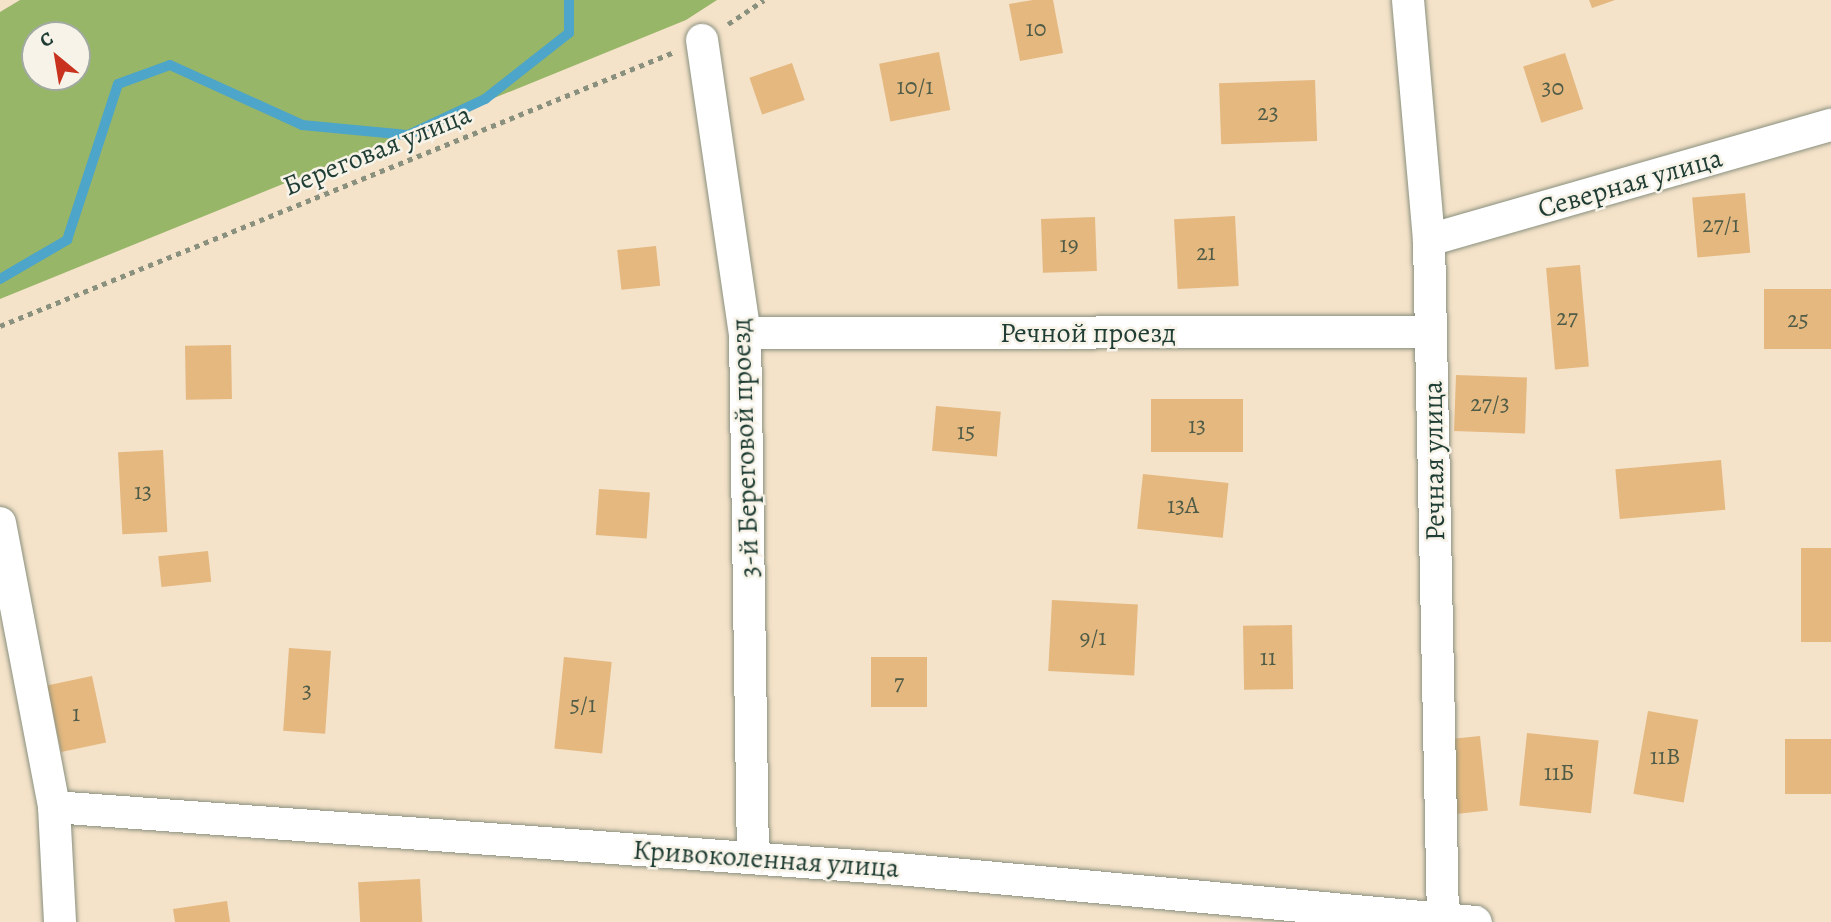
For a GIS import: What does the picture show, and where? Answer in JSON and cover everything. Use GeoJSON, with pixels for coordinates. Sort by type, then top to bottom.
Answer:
{"type":"FeatureCollection","features":[{"type":"Feature","properties":{"kind":"street","name":"Речная улица"},"geometry":{"type":"LineString","coordinates":[[1408,0],[1429,240],[1443,920]]}},
{"type":"Feature","properties":{"kind":"street","name":"3-й Береговой проезд"},"geometry":{"type":"LineString","coordinates":[[702,40],[746,333],[753,858]]}},
{"type":"Feature","properties":{"kind":"street","name":"Северная улица"},"geometry":{"type":"LineString","coordinates":[[1429,240],[1831,125]]}},
{"type":"Feature","properties":{"kind":"street","name":"Речной проезд"},"geometry":{"type":"LineString","coordinates":[[746,333],[1431,332]]}},
{"type":"Feature","properties":{"kind":"street"},"geometry":{"type":"LineString","coordinates":[[0,523],[54,807],[60,922]]}},
{"type":"Feature","properties":{"kind":"street","name":"Кривоколенная улица"},"geometry":{"type":"LineString","coordinates":[[54,807],[753,858],[1476,922]]}},
{"type":"Feature","properties":{"kind":"path","name":"Береговая улица"},"geometry":{"type":"LineString","coordinates":[[0,326],[702,40],[764,0]]}},
{"type":"Feature","properties":{"kind":"green space"},"geometry":{"type":"Polygon","coordinates":[[[20,0],[717,0],[686,20],[0,299],[0,12],[20,0]]]}},
{"type":"Feature","properties":{"kind":"building"},"geometry":{"type":"Polygon","coordinates":[[[1053,0],[1063,53],[1020,61],[1009,4],[1053,0]]]}},
{"type":"Feature","properties":{"kind":"building"},"geometry":{"type":"Polygon","coordinates":[[[1589,0],[1615,0],[1592,8],[1589,0]]]}},
{"type":"Feature","properties":{"kind":"building"},"geometry":{"type":"Polygon","coordinates":[[[939,52],[950,110],[890,122],[879,64],[939,52]]]}},
{"type":"Feature","properties":{"kind":"building"},"geometry":{"type":"Polygon","coordinates":[[[1565,53],[1583,109],[1541,123],[1523,67],[1565,53]]]}},
{"type":"Feature","properties":{"kind":"building"},"geometry":{"type":"Polygon","coordinates":[[[792,63],[805,100],[762,115],[749,78],[792,63]]]}},
{"type":"Feature","properties":{"kind":"building"},"geometry":{"type":"Polygon","coordinates":[[[1315,80],[1317,141],[1221,144],[1219,83],[1315,80]]]}},
{"type":"Feature","properties":{"kind":"building"},"geometry":{"type":"Polygon","coordinates":[[[1745,193],[1750,253],[1697,257],[1692,198],[1745,193]]]}},
{"type":"Feature","properties":{"kind":"building"},"geometry":{"type":"Polygon","coordinates":[[[1235,216],[1239,286],[1178,289],[1174,219],[1235,216]]]}},
{"type":"Feature","properties":{"kind":"building"},"geometry":{"type":"Polygon","coordinates":[[[1095,217],[1097,271],[1043,273],[1041,219],[1095,217]]]}},
{"type":"Feature","properties":{"kind":"building"},"geometry":{"type":"Polygon","coordinates":[[[656,246],[660,286],[621,290],[617,250],[656,246]]]}},
{"type":"Feature","properties":{"kind":"building"},"geometry":{"type":"Polygon","coordinates":[[[1580,265],[1589,367],[1555,370],[1546,268],[1580,265]]]}},
{"type":"Feature","properties":{"kind":"building"},"geometry":{"type":"Polygon","coordinates":[[[1764,289],[1831,289],[1831,349],[1764,349],[1764,289]]]}},
{"type":"Feature","properties":{"kind":"building"},"geometry":{"type":"Polygon","coordinates":[[[231,345],[232,399],[186,400],[185,346],[231,345]]]}},
{"type":"Feature","properties":{"kind":"building"},"geometry":{"type":"Polygon","coordinates":[[[1456,375],[1527,377],[1525,433],[1454,431],[1456,375]]]}},
{"type":"Feature","properties":{"kind":"building"},"geometry":{"type":"Polygon","coordinates":[[[1151,399],[1243,399],[1243,452],[1151,452],[1151,399]]]}},
{"type":"Feature","properties":{"kind":"building"},"geometry":{"type":"Polygon","coordinates":[[[936,406],[1001,412],[997,456],[932,451],[936,406]]]}},
{"type":"Feature","properties":{"kind":"building"},"geometry":{"type":"Polygon","coordinates":[[[163,450],[167,532],[122,534],[118,452],[163,450]]]}},
{"type":"Feature","properties":{"kind":"building"},"geometry":{"type":"Polygon","coordinates":[[[1721,460],[1725,510],[1620,519],[1615,469],[1721,460]]]}},
{"type":"Feature","properties":{"kind":"building"},"geometry":{"type":"Polygon","coordinates":[[[1143,474],[1229,483],[1223,538],[1137,529],[1143,474]]]}},
{"type":"Feature","properties":{"kind":"building"},"geometry":{"type":"Polygon","coordinates":[[[599,489],[650,493],[647,538],[596,535],[599,489]]]}},
{"type":"Feature","properties":{"kind":"building"},"geometry":{"type":"Polygon","coordinates":[[[1801,548],[1831,548],[1831,642],[1801,642],[1801,548]]]}},
{"type":"Feature","properties":{"kind":"building"},"geometry":{"type":"Polygon","coordinates":[[[208,551],[211,582],[162,587],[158,556],[208,551]]]}},
{"type":"Feature","properties":{"kind":"building"},"geometry":{"type":"Polygon","coordinates":[[[1052,600],[1138,605],[1134,675],[1048,671],[1052,600]]]}},
{"type":"Feature","properties":{"kind":"building"},"geometry":{"type":"Polygon","coordinates":[[[1292,625],[1293,689],[1244,690],[1243,626],[1292,625]]]}},
{"type":"Feature","properties":{"kind":"building"},"geometry":{"type":"Polygon","coordinates":[[[289,648],[331,651],[325,734],[283,731],[289,648]]]}},
{"type":"Feature","properties":{"kind":"building"},"geometry":{"type":"Polygon","coordinates":[[[564,657],[612,662],[602,754],[554,748],[564,657]]]}},
{"type":"Feature","properties":{"kind":"building"},"geometry":{"type":"Polygon","coordinates":[[[871,657],[927,657],[927,707],[871,707],[871,657]]]}},
{"type":"Feature","properties":{"kind":"building"},"geometry":{"type":"Polygon","coordinates":[[[92,676],[106,743],[61,752],[47,686],[92,676]]]}},
{"type":"Feature","properties":{"kind":"building"},"geometry":{"type":"Polygon","coordinates":[[[1648,711],[1698,720],[1684,803],[1633,794],[1648,711]]]}},
{"type":"Feature","properties":{"kind":"building"},"geometry":{"type":"Polygon","coordinates":[[[1527,733],[1599,741],[1591,813],[1519,806],[1527,733]]]}},
{"type":"Feature","properties":{"kind":"building"},"geometry":{"type":"Polygon","coordinates":[[[1480,736],[1488,811],[1456,814],[1448,739],[1480,736]]]}},
{"type":"Feature","properties":{"kind":"building"},"geometry":{"type":"Polygon","coordinates":[[[1785,739],[1831,739],[1831,794],[1785,794],[1785,739]]]}},
{"type":"Feature","properties":{"kind":"building"},"geometry":{"type":"Polygon","coordinates":[[[420,879],[422,922],[360,922],[358,882],[420,879]]]}},
{"type":"Feature","properties":{"kind":"building"},"geometry":{"type":"Polygon","coordinates":[[[227,901],[230,922],[175,922],[173,909],[227,901]]]}},
{"type":"Feature","properties":{"kind":"waterway"},"geometry":{"type":"LineString","coordinates":[[0,279],[67,240],[118,84],[170,65],[302,125],[408,135],[485,99],[569,33],[569,0]]}}]}
